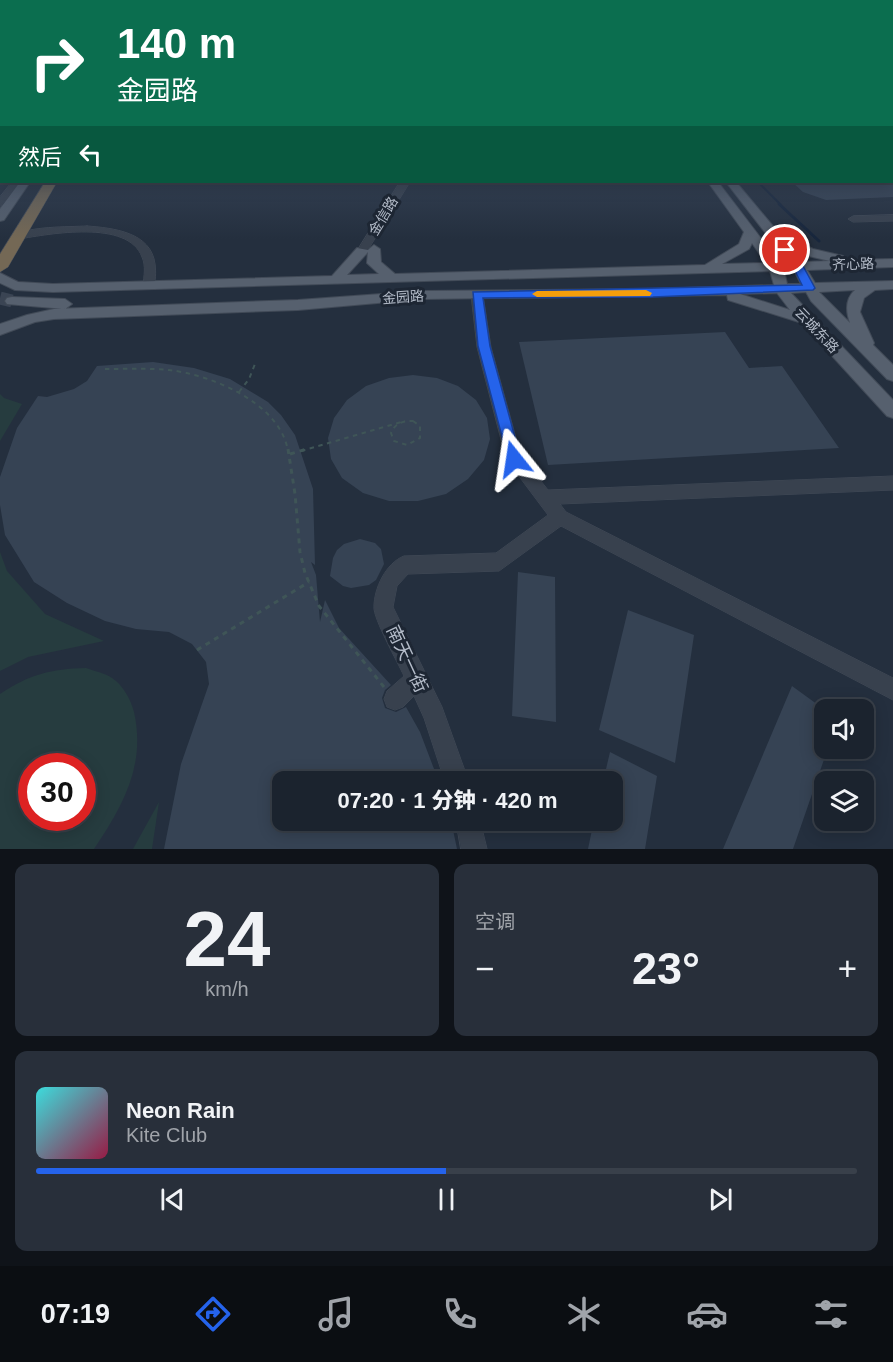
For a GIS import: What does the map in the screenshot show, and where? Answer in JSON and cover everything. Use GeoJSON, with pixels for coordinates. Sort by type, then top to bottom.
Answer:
{"type":"FeatureCollection","features":[{"type":"Feature","properties":{"kind":"highway"},"geometry":{"type":"LineString","coordinates":[[0,239],[35,183]]}},
{"type":"Feature","properties":{"kind":"highway"},"geometry":{"type":"LineString","coordinates":[[0,267],[50,183]]}},
{"type":"Feature","properties":{"kind":"main road"},"geometry":{"type":"LineString","coordinates":[[0,217],[24,183]]}},
{"type":"Feature","properties":{"kind":"main road","name":"云城东路"},"geometry":{"type":"LineString","coordinates":[[714,183],[776,267],[782,290],[893,411]]}},
{"type":"Feature","properties":{"kind":"main road","name":"云城东路"},"geometry":{"type":"LineString","coordinates":[[732,183],[798,266],[809,288],[821,304],[893,375]]}},
{"type":"Feature","properties":{"kind":"main road"},"geometry":{"type":"LineString","coordinates":[[733,207],[751,207]]}},
{"type":"Feature","properties":{"kind":"main road"},"geometry":{"type":"LineString","coordinates":[[706,268],[744,246],[751,231]]}},
{"type":"Feature","properties":{"kind":"main road"},"geometry":{"type":"LineString","coordinates":[[771,232],[810,252],[860,264]]}},
{"type":"Feature","properties":{"kind":"main road"},"geometry":{"type":"LineString","coordinates":[[337,278],[368,250],[374,263],[391,277]]}},
{"type":"Feature","properties":{"kind":"main road","name":"齐心路"},"geometry":{"type":"LineString","coordinates":[[776,267],[893,262]]}},
{"type":"Feature","properties":{"kind":"main road","name":"金园路"},"geometry":{"type":"LineString","coordinates":[[0,277],[15,286],[28,288],[776,267]]}},
{"type":"Feature","properties":{"kind":"main road"},"geometry":{"type":"LineString","coordinates":[[637,270],[658,274],[666,280],[664,290],[653,293]]}},
{"type":"Feature","properties":{"kind":"main road","name":"齐心路"},"geometry":{"type":"LineString","coordinates":[[809,288],[893,285]]}},
{"type":"Feature","properties":{"kind":"main road"},"geometry":{"type":"LineString","coordinates":[[870,350],[853,312],[857,296],[871,286]]}},
{"type":"Feature","properties":{"kind":"main road","name":"金园路"},"geometry":{"type":"LineString","coordinates":[[0,330],[32,318],[54,314],[298,305],[423,295],[712,292],[809,288]]}},
{"type":"Feature","properties":{"kind":"main road"},"geometry":{"type":"LineString","coordinates":[[712,292],[752,302],[808,321]]}},
{"type":"Feature","properties":{"kind":"main road"},"geometry":{"type":"LineString","coordinates":[[12,301],[62,304],[320,295],[423,295]]}},
{"type":"Feature","properties":{"kind":"street"},"geometry":{"type":"LineString","coordinates":[[2,199],[15,183]]}},
{"type":"Feature","properties":{"kind":"street","name":"金信路"},"geometry":{"type":"LineString","coordinates":[[368,250],[404,183]]}},
{"type":"Feature","properties":{"kind":"street","name":"金信路"},"geometry":{"type":"LineString","coordinates":[[368,250],[413,183]]}},
{"type":"Feature","properties":{"kind":"street"},"geometry":{"type":"LineString","coordinates":[[853,219],[893,218]]}},
{"type":"Feature","properties":{"kind":"street"},"geometry":{"type":"LineString","coordinates":[[19,236],[59,230],[89,229],[123,234],[145,250],[149,259],[149,285]]}},
{"type":"Feature","properties":{"kind":"street"},"geometry":{"type":"LineString","coordinates":[[477,295],[484,346],[514,459],[560,517],[893,689]]}},
{"type":"Feature","properties":{"kind":"street"},"geometry":{"type":"LineString","coordinates":[[544,497],[893,483]]}},
{"type":"Feature","properties":{"kind":"street","name":"南天一街"},"geometry":{"type":"LineString","coordinates":[[452,771],[434,715],[383,608],[389,582],[404,565],[499,562],[560,517]]}},
{"type":"Feature","properties":{"kind":"street"},"geometry":{"type":"LineString","coordinates":[[395,699],[417,679]]}},
{"type":"Feature","properties":{"kind":"street"},"geometry":{"type":"LineString","coordinates":[[470,831],[474,849]]}},
{"type":"Feature","properties":{"kind":"path"},"geometry":{"type":"LineString","coordinates":[[238,392],[249,379],[255,364]]}},
{"type":"Feature","properties":{"kind":"path"},"geometry":{"type":"LineString","coordinates":[[105,369],[170,370],[221,383],[253,402],[274,422],[286,440],[295,494],[300,552],[309,582],[323,614],[395,699]]}},
{"type":"Feature","properties":{"kind":"path"},"geometry":{"type":"LineString","coordinates":[[289,454],[405,421],[417,423],[422,430],[420,438],[412,444],[402,445],[392,437],[394,426],[405,421]]}},
{"type":"Feature","properties":{"kind":"path"},"geometry":{"type":"LineString","coordinates":[[197,650],[309,582]]}},
{"type":"Feature","properties":{"kind":"green space"},"geometry":{"type":"Polygon","coordinates":[[[0,394],[4,398],[22,404],[0,441],[0,394]]]}},
{"type":"Feature","properties":{"kind":"green space"},"geometry":{"type":"Polygon","coordinates":[[[0,552],[7,571],[45,614],[104,641],[28,657],[0,671],[0,552]]]}},
{"type":"Feature","properties":{"kind":"green space"},"geometry":{"type":"Polygon","coordinates":[[[86,668],[109,676],[120,685],[129,698],[134,712],[137,750],[134,767],[123,801],[94,849],[0,849],[0,694],[31,677],[51,671],[86,668]]]}},
{"type":"Feature","properties":{"kind":"green space"},"geometry":{"type":"Polygon","coordinates":[[[159,802],[152,849],[133,849],[159,802]]]}},
{"type":"Feature","properties":{"kind":"building"},"geometry":{"type":"Polygon","coordinates":[[[793,183],[893,183],[893,197],[826,200],[803,192],[793,183]]]}},
{"type":"Feature","properties":{"kind":"building"},"geometry":{"type":"Polygon","coordinates":[[[725,332],[749,368],[782,366],[839,448],[548,465],[519,342],[725,332]]]}},
{"type":"Feature","properties":{"kind":"building"},"geometry":{"type":"Polygon","coordinates":[[[153,362],[194,368],[230,379],[268,402],[281,415],[295,435],[313,489],[315,565],[311,562],[316,575],[320,622],[325,600],[339,628],[391,685],[385,690],[382,698],[385,708],[396,712],[406,707],[420,732],[435,771],[272,771],[272,831],[453,831],[457,849],[164,849],[181,764],[209,684],[206,662],[192,644],[169,632],[136,629],[105,621],[67,603],[34,582],[5,535],[0,505],[0,477],[17,428],[38,396],[47,397],[74,389],[87,381],[97,366],[153,362]]]}},
{"type":"Feature","properties":{"kind":"building"},"geometry":{"type":"Polygon","coordinates":[[[413,375],[437,378],[458,386],[476,400],[487,418],[490,439],[484,460],[468,479],[446,494],[418,501],[389,501],[363,493],[342,478],[331,459],[328,438],[334,418],[347,400],[366,386],[389,378],[413,375]]]}},
{"type":"Feature","properties":{"kind":"building"},"geometry":{"type":"Polygon","coordinates":[[[360,539],[375,543],[381,549],[384,564],[376,580],[369,585],[351,588],[343,586],[330,576],[333,558],[344,544],[360,539]]]}},
{"type":"Feature","properties":{"kind":"building"},"geometry":{"type":"Polygon","coordinates":[[[518,572],[555,577],[556,722],[512,716],[518,572]]]}},
{"type":"Feature","properties":{"kind":"building"},"geometry":{"type":"Polygon","coordinates":[[[628,610],[694,635],[675,763],[599,730],[628,610]]]}},
{"type":"Feature","properties":{"kind":"building"},"geometry":{"type":"Polygon","coordinates":[[[792,686],[814,702],[814,759],[824,759],[820,771],[814,771],[814,788],[793,849],[723,849],[792,686]]]}},
{"type":"Feature","properties":{"kind":"building"},"geometry":{"type":"Polygon","coordinates":[[[610,752],[657,776],[645,849],[588,849],[592,831],[623,831],[623,771],[606,771],[610,752]]]}},
{"type":"Feature","properties":{"kind":"waterway"},"geometry":{"type":"LineString","coordinates":[[759,183],[781,205]]}},
{"type":"Feature","properties":{"kind":"waterway"},"geometry":{"type":"LineString","coordinates":[[779,204],[819,241]]}},
{"type":"Feature","properties":{"kind":"tunnel"},"geometry":{"type":"LineString","coordinates":[[0,298],[12,301]]}},
{"type":"Feature","properties":{"kind":"slow traffic"},"geometry":{"type":"LineString","coordinates":[[537,294],[646,293]]}},
{"type":"Feature","properties":{"kind":"route"},"geometry":{"type":"LineString","coordinates":[[514,459],[484,346],[477,295],[809,288],[798,266],[785,250]]}}]}
